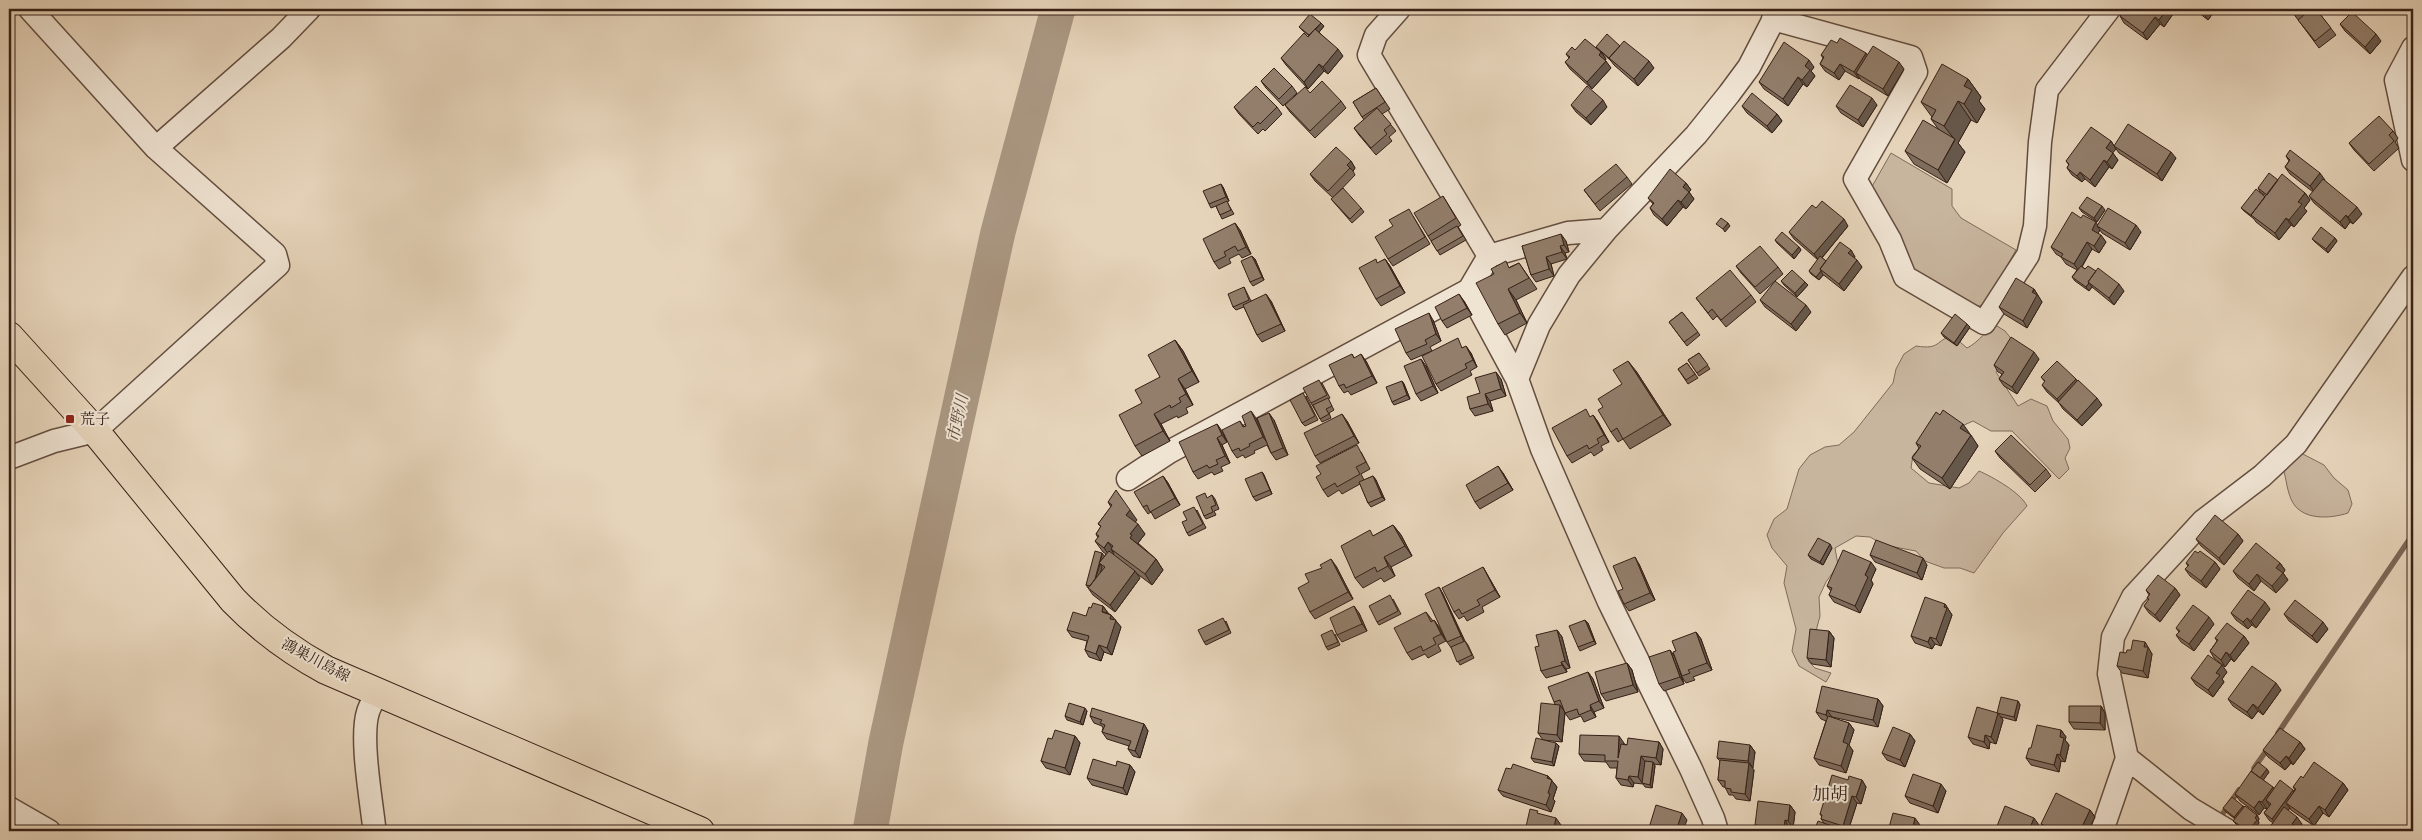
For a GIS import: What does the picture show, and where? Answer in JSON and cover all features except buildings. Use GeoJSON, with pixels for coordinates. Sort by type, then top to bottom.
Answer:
{"type":"FeatureCollection","features":[{"type":"Feature","properties":{"kind":"main road","name":"鴻巣川島線"},"geometry":{"type":"LineString","coordinates":[[9,336],[96,431],[233,600],[254,620],[303,657],[326,670],[384,693],[700,831]]}},
{"type":"Feature","properties":{"kind":"street"},"geometry":{"type":"LineString","coordinates":[[9,458],[54,441],[96,431],[278,265],[275,254],[156,148],[30,9]]}},
{"type":"Feature","properties":{"kind":"street"},"geometry":{"type":"LineString","coordinates":[[156,148],[281,38],[309,9]]}},
{"type":"Feature","properties":{"kind":"street"},"geometry":{"type":"LineString","coordinates":[[1399,9],[1376,36],[1369,55],[1489,256]]}},
{"type":"Feature","properties":{"kind":"street"},"geometry":{"type":"LineString","coordinates":[[1517,379],[1540,325],[1569,275],[1606,230],[1696,135],[1748,67],[1776,14],[1911,57],[1916,72],[1855,179],[1890,240],[1905,277],[1984,323],[2028,255],[2035,226],[2040,142],[2048,90],[2109,9]]}},
{"type":"Feature","properties":{"kind":"street"},"geometry":{"type":"LineString","coordinates":[[2413,48],[2396,80],[2413,160]]}},
{"type":"Feature","properties":{"kind":"street"},"geometry":{"type":"LineString","coordinates":[[1128,479],[1169,452],[1469,290],[1489,256],[1568,233],[1606,230]]}},
{"type":"Feature","properties":{"kind":"street"},"geometry":{"type":"LineString","coordinates":[[2102,831],[2127,758],[2109,674],[2113,637],[2133,597],[2203,521],[2262,476],[2296,444],[2413,277]]}},
{"type":"Feature","properties":{"kind":"street"},"geometry":{"type":"LineString","coordinates":[[1469,290],[1517,379],[1542,449],[1609,602],[1691,770],[1716,831]]}},
{"type":"Feature","properties":{"kind":"street"},"geometry":{"type":"LineString","coordinates":[[374,826],[368,772],[366,727],[368,713],[384,693]]}},
{"type":"Feature","properties":{"kind":"street"},"geometry":{"type":"LineString","coordinates":[[2127,758],[2191,809],[2225,830]]}},
{"type":"Feature","properties":{"kind":"street"},"geometry":{"type":"LineString","coordinates":[[9,808],[49,831]]}},
{"type":"Feature","properties":{"kind":"shaded area"},"geometry":{"type":"Polygon","coordinates":[[[1891,153],[1952,189],[1952,206],[1961,218],[2016,250],[1987,302],[1979,306],[1970,304],[1909,268],[1870,190],[1891,153]]]}},
{"type":"Feature","properties":{"kind":"shaded area"},"geometry":{"type":"Polygon","coordinates":[[[1997,326],[2005,331],[2013,341],[1996,372],[2018,406],[2031,399],[2047,406],[2053,421],[2068,439],[2070,448],[2065,458],[2069,469],[2059,479],[2012,431],[1991,431],[1973,421],[1925,443],[1913,455],[1911,468],[1929,483],[1959,488],[1969,483],[1979,471],[1999,481],[2013,491],[2027,506],[2003,533],[1974,573],[1960,568],[1944,568],[1925,561],[1916,551],[1884,545],[1870,537],[1856,536],[1835,548],[1838,565],[1826,582],[1819,597],[1820,616],[1808,661],[1815,668],[1831,673],[1826,682],[1799,666],[1792,651],[1796,629],[1784,583],[1787,566],[1772,548],[1767,535],[1774,519],[1787,509],[1799,469],[1810,455],[1825,447],[1839,445],[1854,432],[1893,383],[1896,369],[1904,354],[1916,346],[1934,346],[1953,336],[1967,348],[1989,330],[1997,326]]]}},
{"type":"Feature","properties":{"kind":"shaded area"},"geometry":{"type":"Polygon","coordinates":[[[2299,452],[2324,465],[2334,478],[2348,490],[2352,504],[2348,513],[2324,517],[2308,515],[2295,506],[2289,495],[2282,464],[2299,452]]]}},
{"type":"Feature","properties":{"kind":"waterway","name":"市野川"},"geometry":{"type":"LineString","coordinates":[[870,831],[886,742],[998,232],[1058,9]]}},
{"type":"Feature","properties":{"kind":"waterway"},"geometry":{"type":"LineString","coordinates":[[2278,733],[2413,534]]}},
{"type":"Feature","properties":{"kind":"waterway"},"geometry":{"type":"LineString","coordinates":[[2254,768],[2269,747]]}},
{"type":"Feature","properties":{"kind":"waterway"},"geometry":{"type":"LineString","coordinates":[[2219,819],[2239,790]]}},
{"type":"Feature","properties":{"kind":"place","name":"荒子"},"geometry":{"type":"Point","coordinates":[70,419]}},
{"type":"Feature","properties":{"kind":"district","name":"加胡"},"geometry":{"type":"Point","coordinates":[1830,794]}}]}
